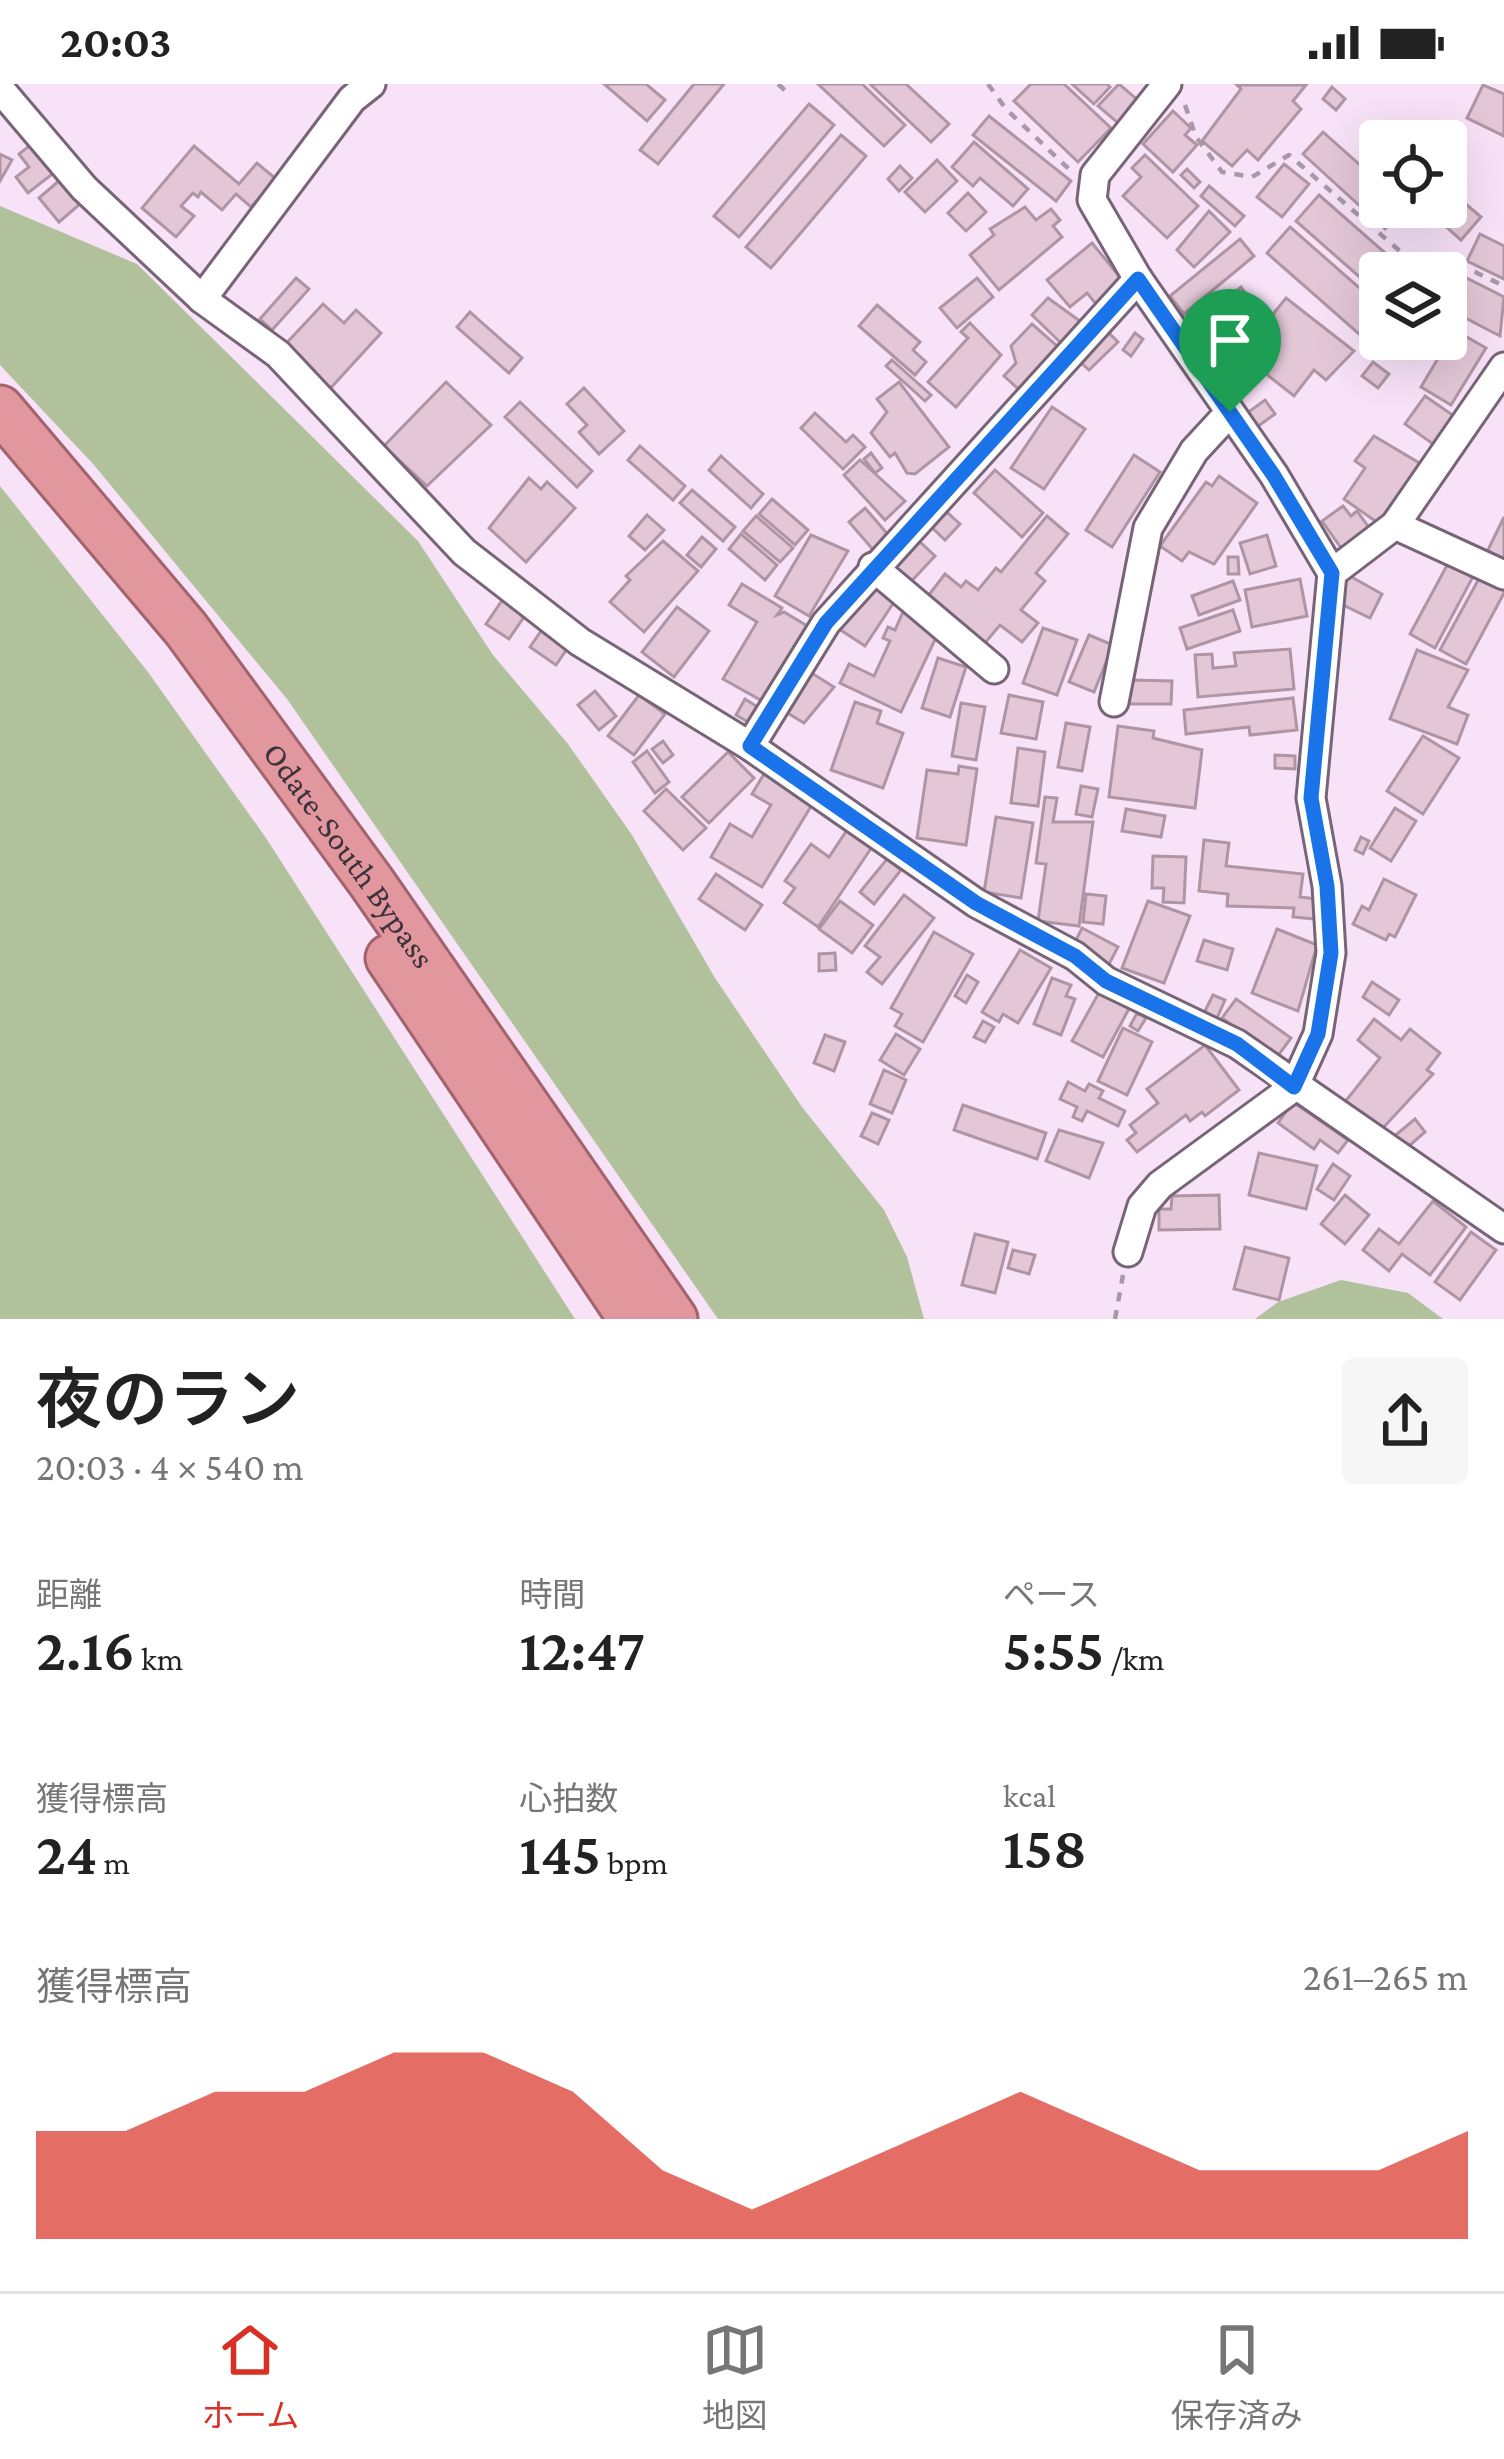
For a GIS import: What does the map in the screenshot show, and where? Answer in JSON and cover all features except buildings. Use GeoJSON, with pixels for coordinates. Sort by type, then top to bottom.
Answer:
{"type":"FeatureCollection","features":[{"type":"Feature","properties":{"kind":"highway","name":"Odate-South Bypass"},"geometry":{"type":"LineString","coordinates":[[0,410],[107,530],[238,699],[674,1319]]}},
{"type":"Feature","properties":{"kind":"highway","name":"Odate-South Bypass"},"geometry":{"type":"LineString","coordinates":[[0,424],[102,549],[260,762],[632,1319]]}},
{"type":"Feature","properties":{"kind":"street"},"geometry":{"type":"LineString","coordinates":[[202,299],[352,99],[371,84]]}},
{"type":"Feature","properties":{"kind":"street"},"geometry":{"type":"LineString","coordinates":[[1128,1252],[1142,1207],[1160,1185],[1294,1087],[1318,1034],[1331,953],[1327,886],[1311,798],[1332,573],[1138,279],[1092,200],[1095,175],[1166,84]]}},
{"type":"Feature","properties":{"kind":"street"},"geometry":{"type":"LineString","coordinates":[[0,89],[84,188],[202,299],[278,354],[464,552],[580,642],[750,746],[976,903],[1075,956],[1106,981],[1237,1044],[1504,1229]]}},
{"type":"Feature","properties":{"kind":"street"},"geometry":{"type":"LineString","coordinates":[[750,746],[826,623],[1138,279]]}},
{"type":"Feature","properties":{"kind":"street"},"geometry":{"type":"LineString","coordinates":[[1332,573],[1395,525],[1504,367]]}},
{"type":"Feature","properties":{"kind":"street"},"geometry":{"type":"LineString","coordinates":[[1114,702],[1148,528],[1194,451],[1230,412]]}},
{"type":"Feature","properties":{"kind":"street"},"geometry":{"type":"LineString","coordinates":[[1395,525],[1504,574]]}},
{"type":"Feature","properties":{"kind":"street"},"geometry":{"type":"LineString","coordinates":[[873,567],[994,669]]}},
{"type":"Feature","properties":{"kind":"path"},"geometry":{"type":"LineString","coordinates":[[778,84],[789,94]]}},
{"type":"Feature","properties":{"kind":"path"},"geometry":{"type":"LineString","coordinates":[[988,84],[1006,109],[1093,191]]}},
{"type":"Feature","properties":{"kind":"path"},"geometry":{"type":"LineString","coordinates":[[1166,84],[1188,107],[1196,136],[1222,172],[1252,177],[1289,155],[1409,259],[1450,260],[1504,286]]}},
{"type":"Feature","properties":{"kind":"path"},"geometry":{"type":"LineString","coordinates":[[1115,1319],[1128,1252]]}},
{"type":"Feature","properties":{"kind":"green space"},"geometry":{"type":"Polygon","coordinates":[[[0,206],[137,264],[418,541],[493,655],[568,744],[632,835],[715,978],[802,1107],[884,1210],[907,1257],[924,1319],[718,1319],[287,699],[94,465],[0,365],[0,206]]]}},
{"type":"Feature","properties":{"kind":"green space"},"geometry":{"type":"Polygon","coordinates":[[[0,486],[148,672],[266,838],[575,1319],[0,1319],[0,486]]]}},
{"type":"Feature","properties":{"kind":"green space"},"geometry":{"type":"Polygon","coordinates":[[[1341,1280],[1408,1293],[1443,1319],[1255,1319],[1278,1302],[1341,1280]]]}},
{"type":"Feature","properties":{"kind":"route"},"geometry":{"type":"LineString","coordinates":[[1138,279],[1230,412],[1332,573],[1311,798],[1327,886],[1331,953],[1318,1034],[1294,1087],[1237,1044],[1174,1009],[1106,981],[1075,956],[976,903],[750,746],[826,623],[1138,279]]}}]}
